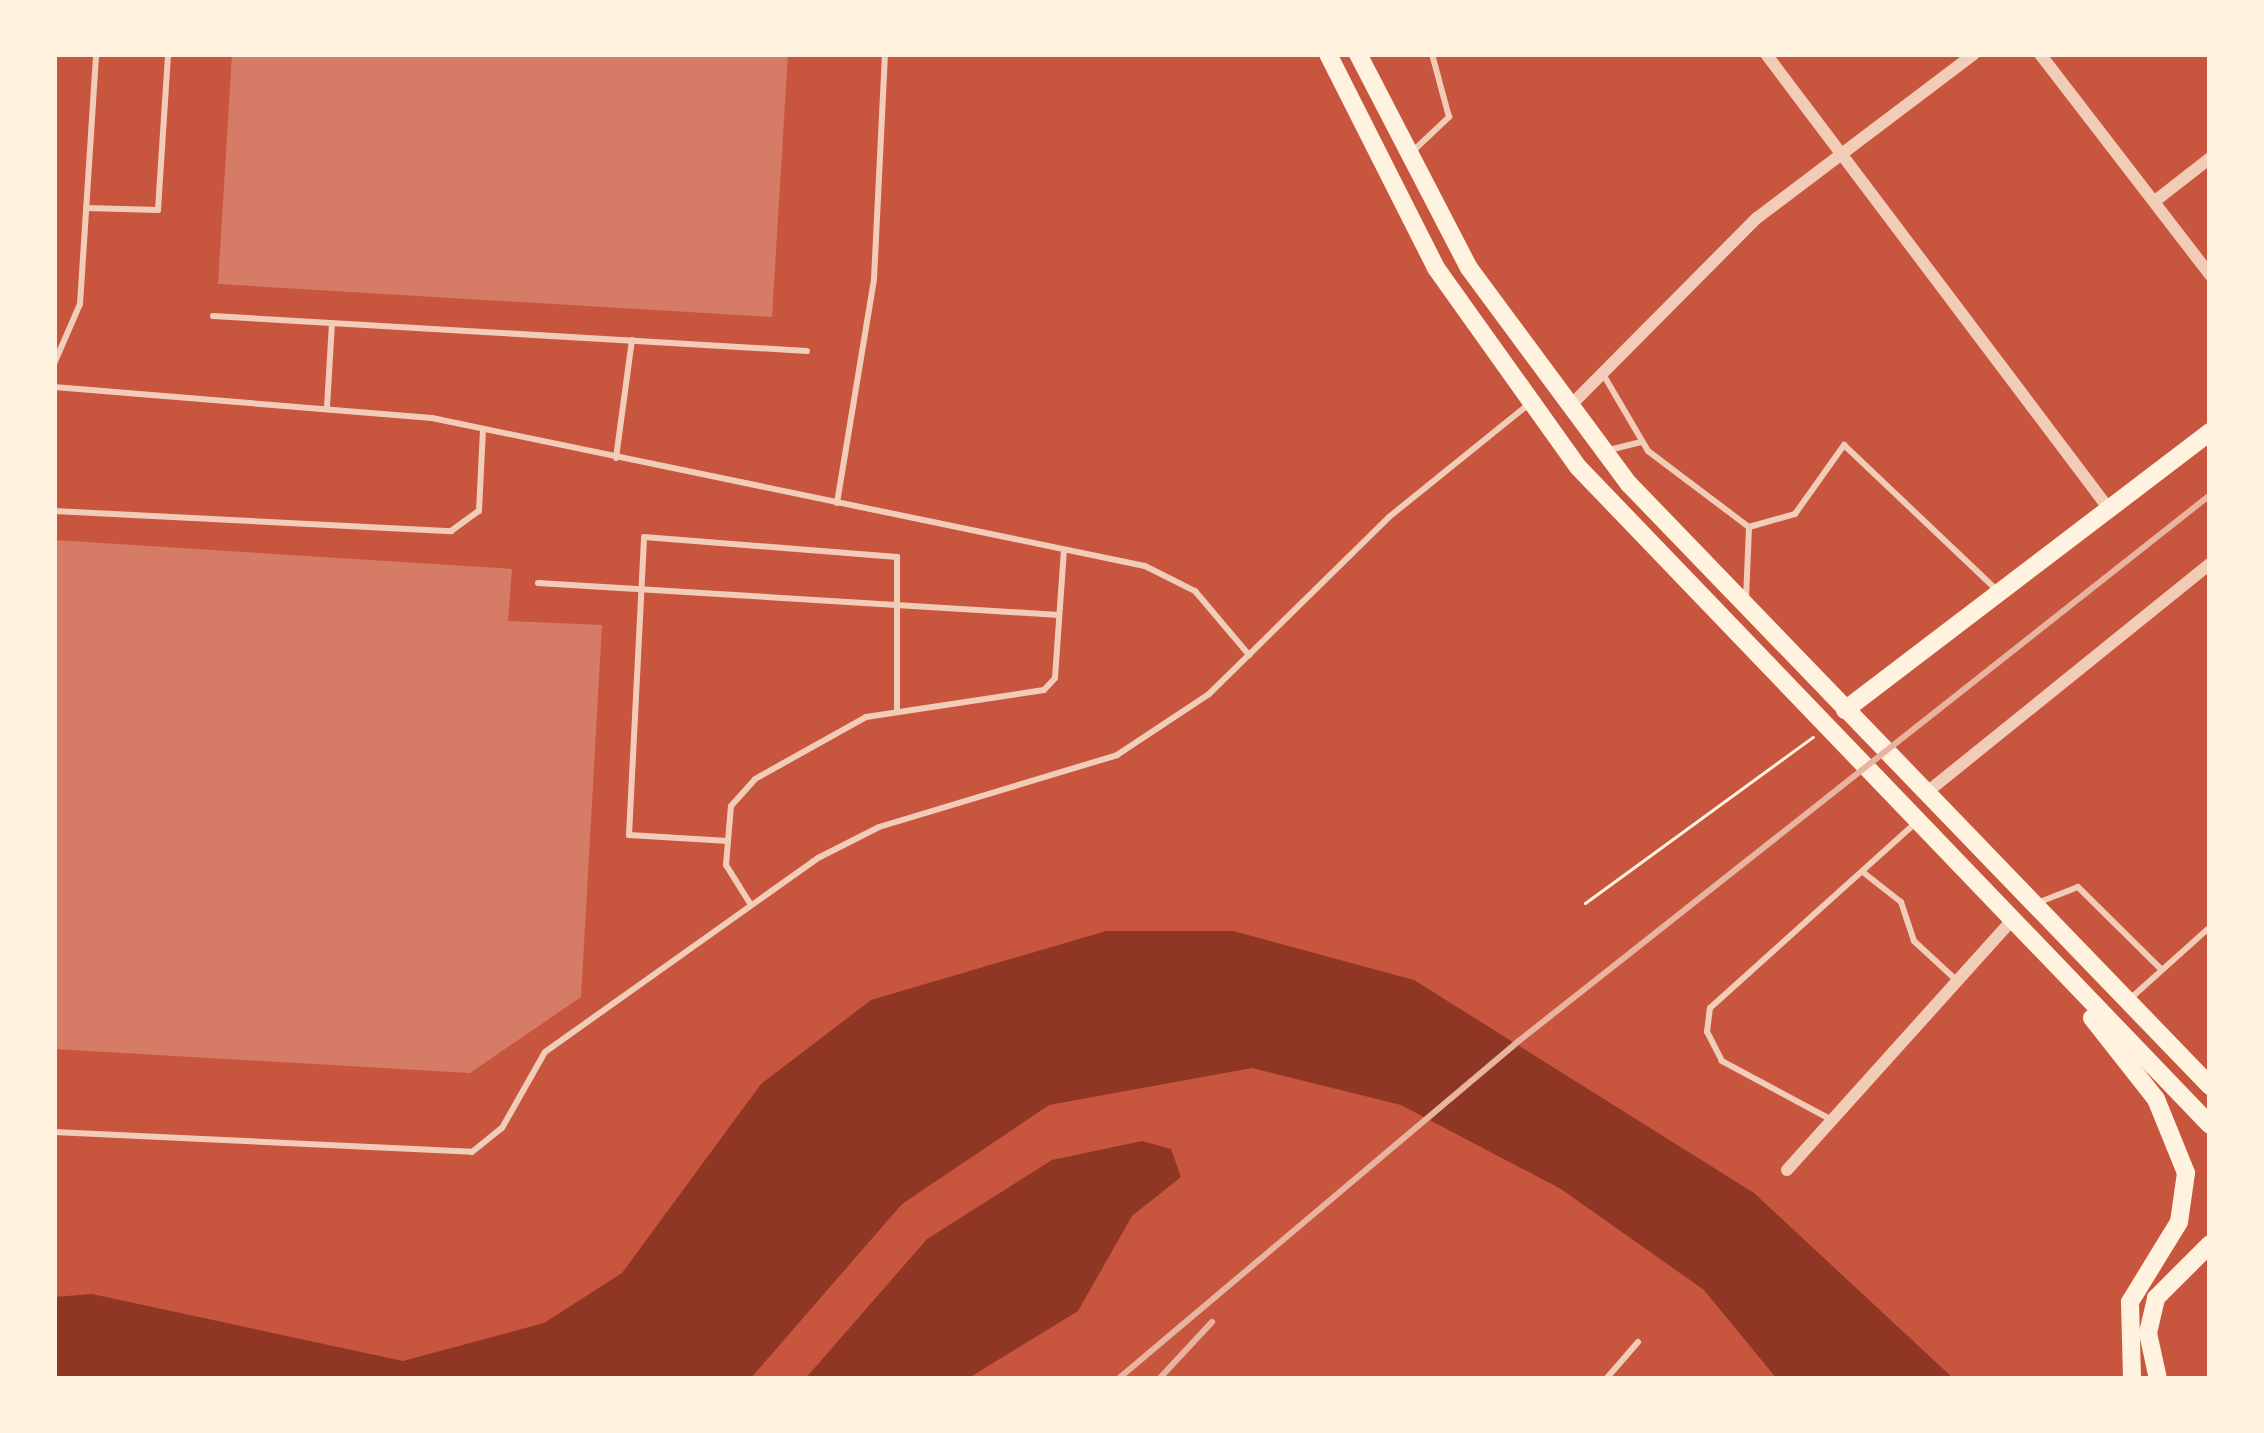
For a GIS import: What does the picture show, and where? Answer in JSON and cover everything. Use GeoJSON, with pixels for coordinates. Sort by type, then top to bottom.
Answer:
{"type":"FeatureCollection","features":[{"type":"Feature","properties":{"kind":"main road"},"geometry":{"type":"LineString","coordinates":[[1328,54],[1406,215],[1529,404],[1825,728],[2210,1126]]}},
{"type":"Feature","properties":{"kind":"main road"},"geometry":{"type":"LineString","coordinates":[[1358,54],[1407,156],[1568,408],[1603,452],[1746,608],[2207,1078]]}},
{"type":"Feature","properties":{"kind":"main road"},"geometry":{"type":"LineString","coordinates":[[1845,710],[2210,432]]}},
{"type":"Feature","properties":{"kind":"main road"},"geometry":{"type":"LineString","coordinates":[[2058,970],[2156,1099],[2186,1173],[2179,1222],[2130,1302],[2132,1379]]}},
{"type":"Feature","properties":{"kind":"main road"},"geometry":{"type":"LineString","coordinates":[[2158,1379],[2148,1333],[2156,1298],[2210,1244]]}},
{"type":"Feature","properties":{"kind":"street"},"geometry":{"type":"LineString","coordinates":[[1766,54],[2109,509]]}},
{"type":"Feature","properties":{"kind":"street"},"geometry":{"type":"LineString","coordinates":[[1568,408],[1757,218],[1846,157],[1974,54]]}},
{"type":"Feature","properties":{"kind":"street"},"geometry":{"type":"LineString","coordinates":[[2040,54],[2210,275]]}},
{"type":"Feature","properties":{"kind":"street"},"geometry":{"type":"LineString","coordinates":[[2155,201],[2210,158]]}},
{"type":"Feature","properties":{"kind":"street"},"geometry":{"type":"LineString","coordinates":[[1926,793],[2210,564]]}},
{"type":"Feature","properties":{"kind":"street"},"geometry":{"type":"LineString","coordinates":[[1787,1170],[1953,977],[2011,921]]}},
{"type":"Feature","properties":{"kind":"lane"},"geometry":{"type":"LineString","coordinates":[[54,364],[80,304],[96,54]]}},
{"type":"Feature","properties":{"kind":"lane"},"geometry":{"type":"LineString","coordinates":[[86,208],[158,210],[168,54]]}},
{"type":"Feature","properties":{"kind":"lane"},"geometry":{"type":"LineString","coordinates":[[837,504],[874,278],[885,54]]}},
{"type":"Feature","properties":{"kind":"lane"},"geometry":{"type":"LineString","coordinates":[[1407,156],[1449,117],[1432,54]]}},
{"type":"Feature","properties":{"kind":"lane"},"geometry":{"type":"LineString","coordinates":[[213,316],[807,351]]}},
{"type":"Feature","properties":{"kind":"lane"},"geometry":{"type":"LineString","coordinates":[[327,407],[332,323]]}},
{"type":"Feature","properties":{"kind":"lane"},"geometry":{"type":"LineString","coordinates":[[616,458],[632,340]]}},
{"type":"Feature","properties":{"kind":"lane"},"geometry":{"type":"LineString","coordinates":[[1604,374],[1641,442],[1749,526]]}},
{"type":"Feature","properties":{"kind":"lane"},"geometry":{"type":"LineString","coordinates":[[54,387],[327,407],[483,429],[1064,550],[1196,591],[1250,655]]}},
{"type":"Feature","properties":{"kind":"lane"},"geometry":{"type":"LineString","coordinates":[[54,1132],[472,1152],[502,1128],[545,1052],[751,905],[879,827],[1117,754],[1250,655],[1389,517],[1529,404]]}},
{"type":"Feature","properties":{"kind":"lane"},"geometry":{"type":"LineString","coordinates":[[54,511],[451,531],[479,511],[483,429]]}},
{"type":"Feature","properties":{"kind":"lane"},"geometry":{"type":"LineString","coordinates":[[1603,452],[1641,442]]}},
{"type":"Feature","properties":{"kind":"lane"},"geometry":{"type":"LineString","coordinates":[[1749,526],[1795,514],[1844,445],[1999,592]]}},
{"type":"Feature","properties":{"kind":"lane"},"geometry":{"type":"LineString","coordinates":[[1746,608],[1749,526]]}},
{"type":"Feature","properties":{"kind":"lane"},"geometry":{"type":"LineString","coordinates":[[728,841],[629,835],[644,537],[880,549],[897,557],[902,606],[897,711]]}},
{"type":"Feature","properties":{"kind":"lane"},"geometry":{"type":"LineString","coordinates":[[751,905],[726,866],[731,806],[755,779],[897,711],[1044,689],[1055,678],[1064,550]]}},
{"type":"Feature","properties":{"kind":"lane"},"geometry":{"type":"LineString","coordinates":[[538,583],[1059,615]]}},
{"type":"Feature","properties":{"kind":"lane"},"geometry":{"type":"LineString","coordinates":[[1831,1119],[1722,1060],[1707,1032],[1710,1008],[1916,821]]}},
{"type":"Feature","properties":{"kind":"lane"},"geometry":{"type":"LineString","coordinates":[[1864,873],[1901,902],[1914,941],[1953,977]]}},
{"type":"Feature","properties":{"kind":"lane"},"geometry":{"type":"LineString","coordinates":[[2034,904],[2078,887],[2162,970]]}},
{"type":"Feature","properties":{"kind":"lane"},"geometry":{"type":"LineString","coordinates":[[2128,1001],[2210,927]]}},
{"type":"Feature","properties":{"kind":"lane"},"geometry":{"type":"LineString","coordinates":[[1606,1379],[1638,1342]]}},
{"type":"Feature","properties":{"kind":"path"},"geometry":{"type":"LineString","coordinates":[[1585,903],[1825,728]]}},
{"type":"Feature","properties":{"kind":"shaded area"},"geometry":{"type":"Polygon","coordinates":[[[1106,931],[1233,931],[1414,980],[1754,1193],[1954,1379],[1777,1379],[1704,1290],[1561,1189],[1401,1105],[1252,1068],[1049,1105],[902,1204],[750,1379],[54,1379],[54,1297],[92,1294],[403,1361],[544,1323],[622,1273],[761,1084],[871,1000],[1106,931]]]}},
{"type":"Feature","properties":{"kind":"shaded area"},"geometry":{"type":"Polygon","coordinates":[[[1142,1141],[1171,1149],[1181,1177],[1132,1216],[1078,1311],[967,1379],[805,1379],[927,1239],[1052,1160],[1142,1141]]]}},
{"type":"Feature","properties":{"kind":"building"},"geometry":{"type":"Polygon","coordinates":[[[232,54],[788,54],[772,317],[218,284],[232,54]]]}},
{"type":"Feature","properties":{"kind":"building"},"geometry":{"type":"Polygon","coordinates":[[[54,540],[512,569],[508,621],[602,625],[581,997],[470,1073],[54,1049],[54,540]]]}},
{"type":"Feature","properties":{"kind":"railway"},"geometry":{"type":"LineString","coordinates":[[1118,1379],[1520,1040],[2210,495]]}},
{"type":"Feature","properties":{"kind":"railway"},"geometry":{"type":"LineString","coordinates":[[1159,1379],[1212,1322]]}}]}
